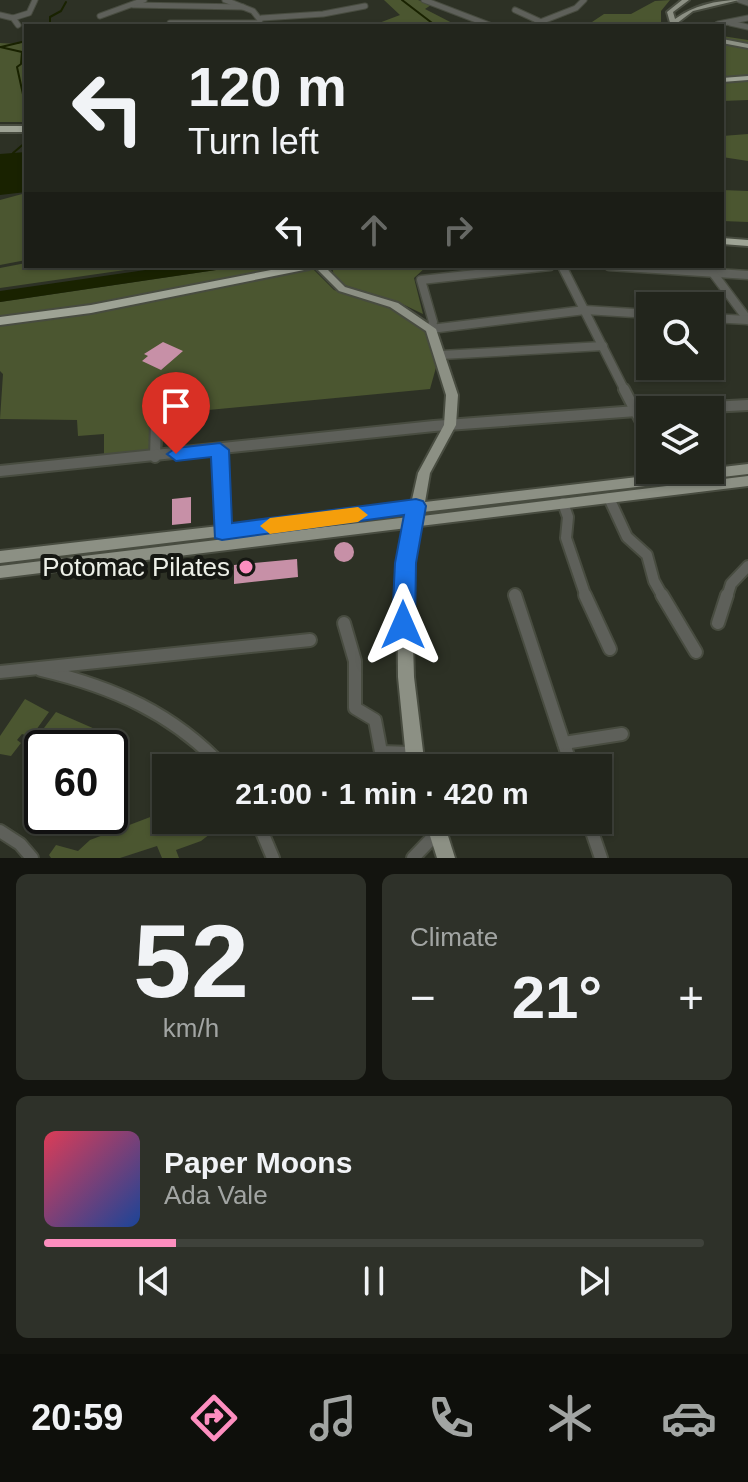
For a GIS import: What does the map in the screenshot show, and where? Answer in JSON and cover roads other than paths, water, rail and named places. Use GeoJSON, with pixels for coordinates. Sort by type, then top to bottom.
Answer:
{"type":"FeatureCollection","features":[{"type":"Feature","properties":{"kind":"highway"},"geometry":{"type":"LineString","coordinates":[[724,79],[748,77]]}},
{"type":"Feature","properties":{"kind":"highway"},"geometry":{"type":"LineString","coordinates":[[0,128],[24,128]]}},
{"type":"Feature","properties":{"kind":"highway"},"geometry":{"type":"LineString","coordinates":[[724,241],[748,243]]}},
{"type":"Feature","properties":{"kind":"highway"},"geometry":{"type":"LineString","coordinates":[[0,321],[91,309],[299,268]]}},
{"type":"Feature","properties":{"kind":"main road"},"geometry":{"type":"LineString","coordinates":[[674,24],[677,17],[691,10],[738,0]]}},
{"type":"Feature","properties":{"kind":"main road"},"geometry":{"type":"LineString","coordinates":[[673,24],[669,15],[684,1]]}},
{"type":"Feature","properties":{"kind":"main road"},"geometry":{"type":"LineString","coordinates":[[724,41],[748,46]]}},
{"type":"Feature","properties":{"kind":"main road"},"geometry":{"type":"LineString","coordinates":[[321,268],[342,289],[394,305],[431,329],[453,399],[450,425],[426,466],[415,514],[403,599],[414,754]]}},
{"type":"Feature","properties":{"kind":"main road"},"geometry":{"type":"LineString","coordinates":[[724,472],[748,469]]}},
{"type":"Feature","properties":{"kind":"main road"},"geometry":{"type":"LineString","coordinates":[[724,480],[748,481]]}},
{"type":"Feature","properties":{"kind":"main road"},"geometry":{"type":"LineString","coordinates":[[0,572],[636,484]]}},
{"type":"Feature","properties":{"kind":"main road"},"geometry":{"type":"LineString","coordinates":[[415,514],[609,498],[655,484]]}},
{"type":"Feature","properties":{"kind":"main road"},"geometry":{"type":"LineString","coordinates":[[0,557],[223,539]]}},
{"type":"Feature","properties":{"kind":"main road"},"geometry":{"type":"LineString","coordinates":[[438,834],[446,858]]}},
{"type":"Feature","properties":{"kind":"street"},"geometry":{"type":"LineString","coordinates":[[0,15],[13,18],[29,13],[35,0]]}},
{"type":"Feature","properties":{"kind":"street"},"geometry":{"type":"LineString","coordinates":[[100,16],[144,0]]}},
{"type":"Feature","properties":{"kind":"street"},"geometry":{"type":"LineString","coordinates":[[225,0],[243,7],[259,22]]}},
{"type":"Feature","properties":{"kind":"street"},"geometry":{"type":"LineString","coordinates":[[425,0],[433,0]]}},
{"type":"Feature","properties":{"kind":"street"},"geometry":{"type":"LineString","coordinates":[[425,0],[487,24]]}},
{"type":"Feature","properties":{"kind":"street"},"geometry":{"type":"LineString","coordinates":[[534,24],[576,8],[584,0]]}},
{"type":"Feature","properties":{"kind":"street"},"geometry":{"type":"LineString","coordinates":[[738,0],[748,3]]}},
{"type":"Feature","properties":{"kind":"street"},"geometry":{"type":"LineString","coordinates":[[133,5],[243,7]]}},
{"type":"Feature","properties":{"kind":"street"},"geometry":{"type":"LineString","coordinates":[[170,23],[259,22],[365,6]]}},
{"type":"Feature","properties":{"kind":"street"},"geometry":{"type":"LineString","coordinates":[[515,10],[539,21]]}},
{"type":"Feature","properties":{"kind":"street"},"geometry":{"type":"LineString","coordinates":[[13,18],[18,25]]}},
{"type":"Feature","properties":{"kind":"street"},"geometry":{"type":"LineString","coordinates":[[718,24],[748,18]]}},
{"type":"Feature","properties":{"kind":"street"},"geometry":{"type":"LineString","coordinates":[[726,22],[748,27]]}},
{"type":"Feature","properties":{"kind":"street"},"geometry":{"type":"LineString","coordinates":[[532,268],[421,280],[433,322],[431,329],[585,310],[636,313]]}},
{"type":"Feature","properties":{"kind":"street"},"geometry":{"type":"LineString","coordinates":[[1,473],[450,425],[636,411],[563,268]]}},
{"type":"Feature","properties":{"kind":"street"},"geometry":{"type":"LineString","coordinates":[[639,268],[748,275]]}},
{"type":"Feature","properties":{"kind":"street"},"geometry":{"type":"LineString","coordinates":[[713,273],[748,320]]}},
{"type":"Feature","properties":{"kind":"street"},"geometry":{"type":"LineString","coordinates":[[724,319],[748,320]]}},
{"type":"Feature","properties":{"kind":"street"},"geometry":{"type":"LineString","coordinates":[[441,355],[603,346]]}},
{"type":"Feature","properties":{"kind":"street"},"geometry":{"type":"LineString","coordinates":[[724,406],[748,405]]}},
{"type":"Feature","properties":{"kind":"street"},"geometry":{"type":"LineString","coordinates":[[155,457],[156,422]]}},
{"type":"Feature","properties":{"kind":"street"},"geometry":{"type":"LineString","coordinates":[[220,450],[223,539]]}},
{"type":"Feature","properties":{"kind":"street"},"geometry":{"type":"LineString","coordinates":[[609,498],[627,537],[647,555],[654,581],[696,652]]}},
{"type":"Feature","properties":{"kind":"street"},"geometry":{"type":"LineString","coordinates":[[563,503],[568,517],[566,538],[577,580],[610,649]]}},
{"type":"Feature","properties":{"kind":"street"},"geometry":{"type":"LineString","coordinates":[[718,623],[731,584],[748,566]]}},
{"type":"Feature","properties":{"kind":"street"},"geometry":{"type":"LineString","coordinates":[[515,594],[568,754]]}},
{"type":"Feature","properties":{"kind":"street"},"geometry":{"type":"LineString","coordinates":[[344,623],[355,661],[355,708],[375,720],[381,752],[386,754]]}},
{"type":"Feature","properties":{"kind":"street"},"geometry":{"type":"LineString","coordinates":[[0,672],[310,640]]}},
{"type":"Feature","properties":{"kind":"street"},"geometry":{"type":"LineString","coordinates":[[34,668],[100,684],[146,704],[189,733],[210,754]]}},
{"type":"Feature","properties":{"kind":"street"},"geometry":{"type":"LineString","coordinates":[[564,743],[622,734]]}},
{"type":"Feature","properties":{"kind":"street"},"geometry":{"type":"LineString","coordinates":[[0,831],[20,844],[32,858]]}},
{"type":"Feature","properties":{"kind":"street"},"geometry":{"type":"LineString","coordinates":[[263,834],[273,858]]}},
{"type":"Feature","properties":{"kind":"street"},"geometry":{"type":"LineString","coordinates":[[413,858],[430,834]]}},
{"type":"Feature","properties":{"kind":"street"},"geometry":{"type":"LineString","coordinates":[[593,834],[601,858]]}},
{"type":"Feature","properties":{"kind":"waterway"},"geometry":{"type":"LineString","coordinates":[[402,0],[433,24]]}},
{"type":"Feature","properties":{"kind":"waterway"},"geometry":{"type":"LineString","coordinates":[[50,24],[50,17],[61,11],[66,2]]}},
{"type":"Feature","properties":{"kind":"waterway"},"geometry":{"type":"LineString","coordinates":[[1,47],[24,41]]}},
{"type":"Feature","properties":{"kind":"waterway"},"geometry":{"type":"LineString","coordinates":[[0,47],[22,52],[21,64],[17,67],[24,99]]}},
{"type":"Feature","properties":{"kind":"waterway"},"geometry":{"type":"LineString","coordinates":[[13,153],[24,144]]}},
{"type":"Feature","properties":{"kind":"place","name":"Potomac Pilates"},"geometry":{"type":"Point","coordinates":[246,567]}}]}
